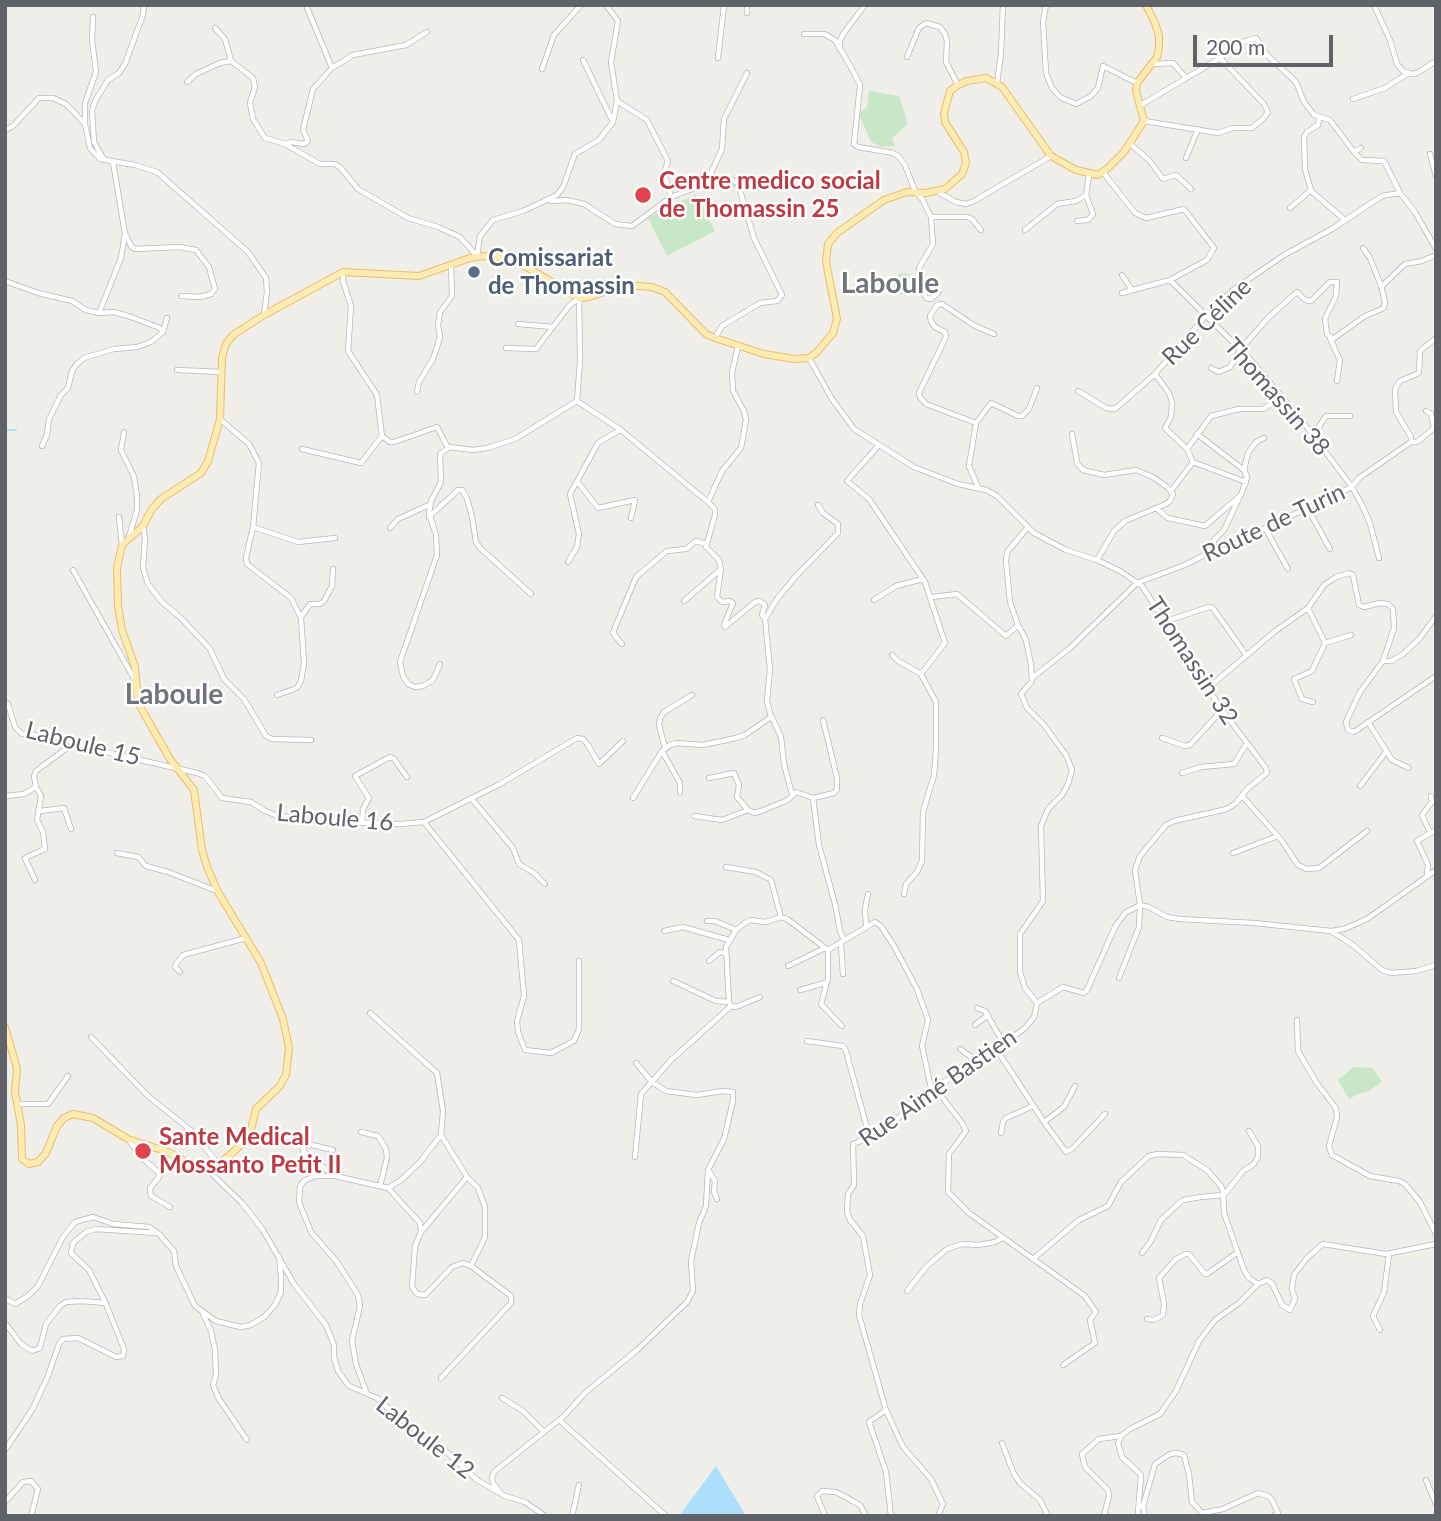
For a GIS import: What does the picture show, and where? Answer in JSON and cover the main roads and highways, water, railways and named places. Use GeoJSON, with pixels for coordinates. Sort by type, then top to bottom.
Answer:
{"type":"FeatureCollection","features":[{"type":"Feature","properties":{"kind":"main road"},"geometry":{"type":"LineString","coordinates":[[5,1027],[17,1068],[15,1092],[22,1159],[29,1164],[38,1162],[46,1153],[57,1126],[64,1118],[73,1114],[93,1118],[128,1139],[168,1152],[208,1171],[247,1139],[256,1109],[279,1087],[288,1065],[289,1048],[283,1019],[261,963],[218,892],[202,850],[194,790],[177,769],[138,703],[135,667],[122,630],[118,606],[117,568],[122,545],[143,526],[161,499],[201,473],[208,461],[220,419],[222,357],[226,344],[233,335],[343,272],[411,277],[477,257],[501,257],[523,265],[579,298],[625,285],[652,287],[665,292],[706,334],[738,347],[794,359],[809,358],[833,334],[837,319],[826,262],[828,244],[837,233],[881,201],[915,191],[926,193],[945,189],[962,174],[966,163],[964,152],[945,122],[944,113],[950,91],[958,85],[967,80],[986,78],[997,83],[1051,156],[1089,175],[1103,172],[1130,144],[1144,121],[1136,91],[1137,83],[1152,64],[1159,48],[1159,36],[1146,5]]}},
{"type":"Feature","properties":{"kind":"water"},"geometry":{"type":"Polygon","coordinates":[[[716,1466],[746,1516],[679,1516],[716,1466]]]}},
{"type":"Feature","properties":{"kind":"waterway"},"geometry":{"type":"LineString","coordinates":[[725,186],[735,185]]}},
{"type":"Feature","properties":{"kind":"waterway"},"geometry":{"type":"LineString","coordinates":[[740,185],[764,191]]}},
{"type":"Feature","properties":{"kind":"waterway"},"geometry":{"type":"LineString","coordinates":[[5,430],[16,430]]}},
{"type":"Feature","properties":{"kind":"place","name":"Centre medico social de Thomassin 25"},"geometry":{"type":"Point","coordinates":[643,195]}},
{"type":"Feature","properties":{"kind":"place","name":"Comissariat de Thomassin"},"geometry":{"type":"Point","coordinates":[474,272]}},
{"type":"Feature","properties":{"kind":"place","name":"Sante Medical Mossanto Petit II"},"geometry":{"type":"Point","coordinates":[143,1151]}},
{"type":"Feature","properties":{"kind":"district","name":"Laboule"},"geometry":{"type":"Point","coordinates":[890,284]}},
{"type":"Feature","properties":{"kind":"district","name":"Laboule"},"geometry":{"type":"Point","coordinates":[174,695]}}]}
